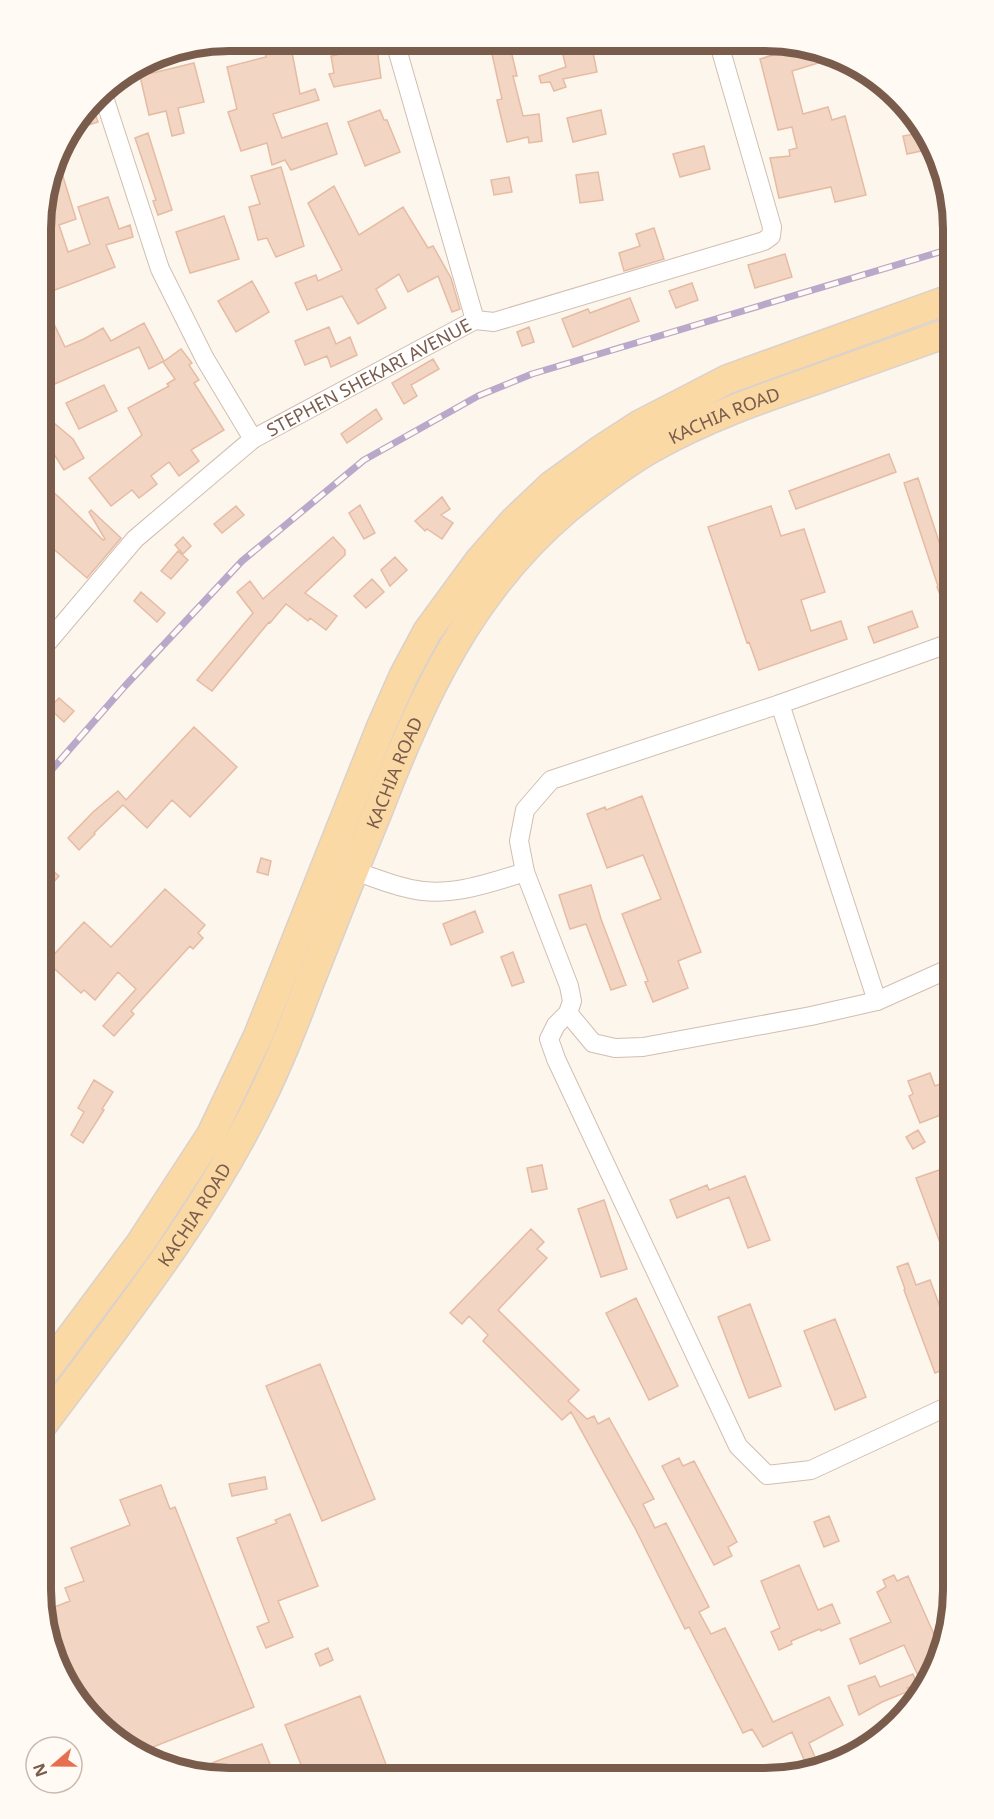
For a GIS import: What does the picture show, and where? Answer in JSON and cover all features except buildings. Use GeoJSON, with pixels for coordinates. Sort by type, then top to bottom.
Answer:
{"type":"FeatureCollection","features":[{"type":"Feature","properties":{"kind":"main road","name":"KACHIA ROAD"},"geometry":{"type":"LineString","coordinates":[[51,1364],[140,1244],[211,1135],[258,1036],[381,727],[405,675],[427,632],[479,561],[514,521],[552,485],[639,425],[728,380],[943,302]]}},
{"type":"Feature","properties":{"kind":"main road","name":"KACHIA ROAD"},"geometry":{"type":"LineString","coordinates":[[51,1413],[165,1262],[219,1175],[259,1103],[285,1046],[405,742],[450,651],[497,582],[533,541],[567,510],[614,473],[650,449],[736,407],[943,335]]}},
{"type":"Feature","properties":{"kind":"street"},"geometry":{"type":"LineString","coordinates":[[397,51],[475,320]]}},
{"type":"Feature","properties":{"kind":"street","name":"STEPHEN SHEKARI AVENUE"},"geometry":{"type":"LineString","coordinates":[[51,638],[135,539],[253,439],[475,320],[494,322],[764,241],[771,236],[772,227],[721,51]]}},
{"type":"Feature","properties":{"kind":"street"},"geometry":{"type":"LineString","coordinates":[[105,101],[160,269],[205,359],[253,439]]}},
{"type":"Feature","properties":{"kind":"street"},"geometry":{"type":"LineString","coordinates":[[943,646],[780,704],[551,780],[525,810],[519,841],[525,872],[569,986],[572,1001],[568,1013],[556,1025],[549,1039],[556,1059],[738,1446],[767,1475],[811,1470],[943,1409]]}},
{"type":"Feature","properties":{"kind":"street"},"geometry":{"type":"LineString","coordinates":[[780,704],[877,1001]]}},
{"type":"Feature","properties":{"kind":"street"},"geometry":{"type":"LineString","coordinates":[[354,871],[412,890],[432,892],[483,885],[525,872]]}},
{"type":"Feature","properties":{"kind":"street"},"geometry":{"type":"LineString","coordinates":[[568,1013],[593,1043],[615,1048],[643,1047],[877,1001],[943,971]]}},
{"type":"Feature","properties":{"kind":"railway"},"geometry":{"type":"LineString","coordinates":[[51,771],[125,686],[242,561],[364,460],[478,396],[532,374],[943,251]]}}]}
